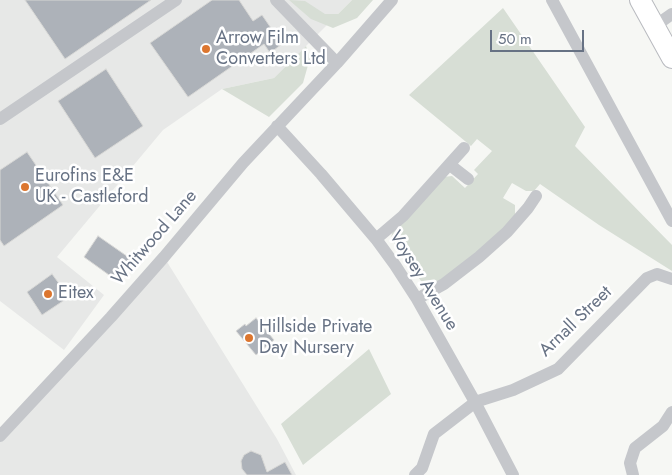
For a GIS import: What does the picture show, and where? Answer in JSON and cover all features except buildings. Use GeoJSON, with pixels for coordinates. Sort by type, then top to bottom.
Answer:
{"type":"FeatureCollection","features":[{"type":"Feature","properties":{"kind":"main road"},"geometry":{"type":"LineString","coordinates":[[640,0],[672,58]]}},
{"type":"Feature","properties":{"kind":"street"},"geometry":{"type":"LineString","coordinates":[[0,119],[176,0]]}},
{"type":"Feature","properties":{"kind":"street"},"geometry":{"type":"LineString","coordinates":[[276,0],[337,62]]}},
{"type":"Feature","properties":{"kind":"street","name":"Whitwood Lane"},"geometry":{"type":"LineString","coordinates":[[0,436],[110,317],[277,126],[392,0]]}},
{"type":"Feature","properties":{"kind":"street"},"geometry":{"type":"LineString","coordinates":[[552,0],[672,220]]}},
{"type":"Feature","properties":{"kind":"street"},"geometry":{"type":"LineString","coordinates":[[655,26],[672,14]]}},
{"type":"Feature","properties":{"kind":"street","name":"Voysey Avenue"},"geometry":{"type":"LineString","coordinates":[[277,126],[376,239],[417,299],[475,402],[513,475]]}},
{"type":"Feature","properties":{"kind":"street"},"geometry":{"type":"LineString","coordinates":[[376,239],[403,216],[464,148]]}},
{"type":"Feature","properties":{"kind":"street"},"geometry":{"type":"LineString","coordinates":[[450,165],[468,179]]}},
{"type":"Feature","properties":{"kind":"street"},"geometry":{"type":"LineString","coordinates":[[417,299],[444,284],[479,257],[507,232],[536,196]]}},
{"type":"Feature","properties":{"kind":"street","name":"Arnall Street"},"geometry":{"type":"LineString","coordinates":[[475,402],[513,390],[558,369],[646,278],[657,274],[672,279]]}},
{"type":"Feature","properties":{"kind":"street"},"geometry":{"type":"LineString","coordinates":[[415,475],[422,468],[434,434],[475,402]]}},
{"type":"Feature","properties":{"kind":"street"},"geometry":{"type":"LineString","coordinates":[[633,475],[630,463],[635,448],[663,426],[672,412]]}},
{"type":"Feature","properties":{"kind":"shaded area"},"geometry":{"type":"Polygon","coordinates":[[[0,0],[352,0],[274,78],[222,89],[163,130],[57,257],[104,295],[64,350],[0,301],[0,0]]]}},
{"type":"Feature","properties":{"kind":"shaded area"},"geometry":{"type":"Polygon","coordinates":[[[289,0],[305,1],[325,14],[338,14],[352,0],[373,0],[357,18],[333,28],[311,19],[289,0]]]}},
{"type":"Feature","properties":{"kind":"shaded area"},"geometry":{"type":"Polygon","coordinates":[[[503,8],[585,127],[575,146],[672,245],[672,271],[599,225],[540,184],[534,191],[526,191],[512,183],[503,198],[515,205],[515,219],[476,257],[437,283],[427,285],[421,281],[391,239],[392,233],[443,177],[452,176],[465,188],[478,174],[474,170],[492,151],[477,139],[471,146],[409,95],[503,8]]]}},
{"type":"Feature","properties":{"kind":"shaded area"},"geometry":{"type":"Polygon","coordinates":[[[306,46],[310,58],[303,83],[269,117],[222,89],[274,78],[306,46]]]}},
{"type":"Feature","properties":{"kind":"shaded area"},"geometry":{"type":"Polygon","coordinates":[[[164,257],[277,439],[296,475],[0,475],[0,436],[164,257]]]}},
{"type":"Feature","properties":{"kind":"shaded area"},"geometry":{"type":"Polygon","coordinates":[[[369,349],[391,394],[303,465],[281,424],[369,349]]]}},
{"type":"Feature","properties":{"kind":"place","name":"Arrow Film Converters Ltd"},"geometry":{"type":"Point","coordinates":[206,49]}},
{"type":"Feature","properties":{"kind":"place","name":"Eurofins E&E UK - Castleford"},"geometry":{"type":"Point","coordinates":[25,187]}},
{"type":"Feature","properties":{"kind":"place","name":"Eitex"},"geometry":{"type":"Point","coordinates":[48,294]}},
{"type":"Feature","properties":{"kind":"place","name":"Hillside Private Day Nursery"},"geometry":{"type":"Point","coordinates":[249,338]}}]}
